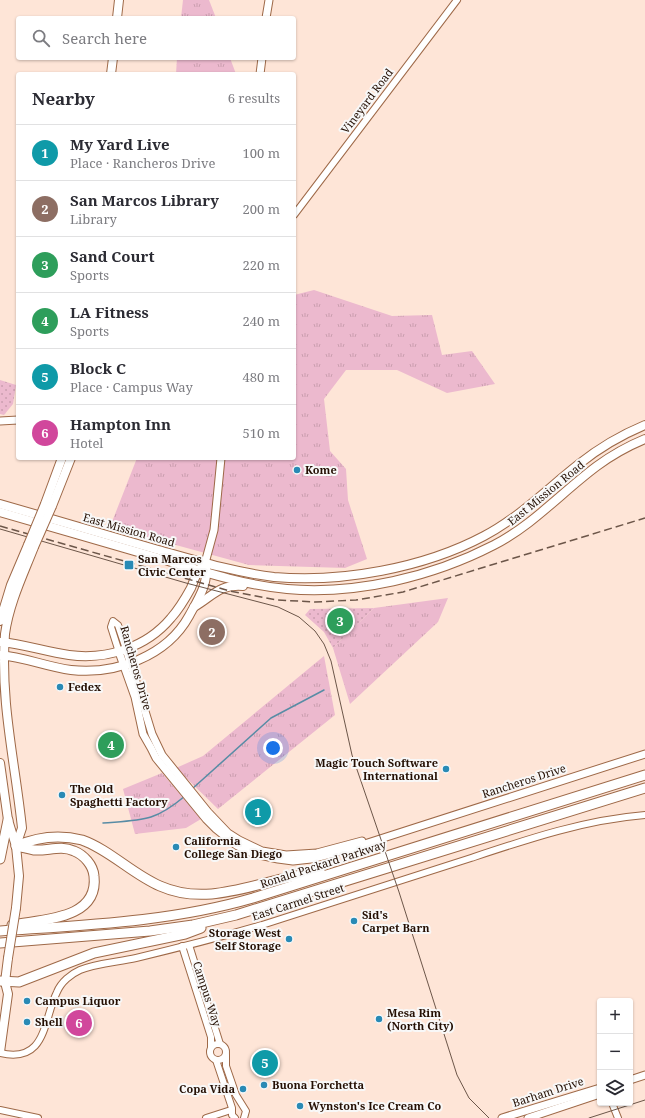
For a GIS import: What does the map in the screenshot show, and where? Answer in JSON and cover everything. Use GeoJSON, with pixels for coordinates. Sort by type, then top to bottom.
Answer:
{"type":"FeatureCollection","features":[{"type":"Feature","properties":{"kind":"highway","name":"Ronald Packard Parkway"},"geometry":{"type":"LineString","coordinates":[[0,931],[135,921],[192,913],[253,898],[645,775]]}},
{"type":"Feature","properties":{"kind":"highway"},"geometry":{"type":"LineString","coordinates":[[2,983],[19,982],[94,953],[185,934],[236,915],[645,788]]}},
{"type":"Feature","properties":{"kind":"highway"},"geometry":{"type":"LineString","coordinates":[[0,859],[8,820]]}},
{"type":"Feature","properties":{"kind":"highway"},"geometry":{"type":"LineString","coordinates":[[16,846],[33,838],[67,837],[82,840],[159,886],[188,894],[220,893],[313,873],[335,872]]}},
{"type":"Feature","properties":{"kind":"highway"},"geometry":{"type":"LineString","coordinates":[[0,927],[72,913],[83,907],[94,890],[94,872],[84,857],[75,851],[58,848],[34,850],[16,846]]}},
{"type":"Feature","properties":{"kind":"highway"},"geometry":{"type":"LineString","coordinates":[[0,943],[150,931],[193,925],[236,915]]}},
{"type":"Feature","properties":{"kind":"main road"},"geometry":{"type":"LineString","coordinates":[[117,16],[119,0]]}},
{"type":"Feature","properties":{"kind":"main road"},"geometry":{"type":"LineString","coordinates":[[266,16],[269,0]]}},
{"type":"Feature","properties":{"kind":"main road"},"geometry":{"type":"LineString","coordinates":[[111,72],[113,60]]}},
{"type":"Feature","properties":{"kind":"main road"},"geometry":{"type":"LineString","coordinates":[[260,72],[262,60]]}},
{"type":"Feature","properties":{"kind":"main road"},"geometry":{"type":"LineString","coordinates":[[0,421],[16,420]]}},
{"type":"Feature","properties":{"kind":"main road"},"geometry":{"type":"LineString","coordinates":[[634,444],[644,430]]}},
{"type":"Feature","properties":{"kind":"main road","name":"East Mission Road"},"geometry":{"type":"LineString","coordinates":[[42,520],[240,572],[288,578],[338,576],[381,570],[443,553],[470,543],[506,524],[593,454],[644,430]]}},
{"type":"Feature","properties":{"kind":"main road","name":"East Mission Road"},"geometry":{"type":"LineString","coordinates":[[42,520],[202,572],[234,580],[287,589],[349,588],[412,575],[442,566],[483,550],[530,522],[597,466],[645,438]]}},
{"type":"Feature","properties":{"kind":"main road"},"geometry":{"type":"LineString","coordinates":[[49,505],[61,460]]}},
{"type":"Feature","properties":{"kind":"main road"},"geometry":{"type":"LineString","coordinates":[[0,621],[10,586],[31,546],[70,460]]}},
{"type":"Feature","properties":{"kind":"main road"},"geometry":{"type":"LineString","coordinates":[[2,642],[26,645],[76,656],[91,657],[122,651],[153,634],[171,618],[202,572],[214,530],[222,460]]}},
{"type":"Feature","properties":{"kind":"main road"},"geometry":{"type":"LineString","coordinates":[[530,522],[534,512],[547,502],[546,493]]}},
{"type":"Feature","properties":{"kind":"main road"},"geometry":{"type":"LineString","coordinates":[[0,504],[42,520]]}},
{"type":"Feature","properties":{"kind":"main road"},"geometry":{"type":"LineString","coordinates":[[0,512],[42,520]]}},
{"type":"Feature","properties":{"kind":"main road"},"geometry":{"type":"LineString","coordinates":[[16,846],[22,828],[2,702],[1,655],[2,642],[31,546]]}},
{"type":"Feature","properties":{"kind":"main road"},"geometry":{"type":"LineString","coordinates":[[1,655],[72,670],[106,670],[127,664],[146,656],[162,646],[182,627],[203,588],[202,572]]}},
{"type":"Feature","properties":{"kind":"main road"},"geometry":{"type":"LineString","coordinates":[[193,608],[210,594],[229,586],[287,589]]}},
{"type":"Feature","properties":{"kind":"main road","name":"Rancheros Drive"},"geometry":{"type":"LineString","coordinates":[[122,651],[127,664],[143,734],[156,758],[173,774],[206,814],[236,845],[265,857],[293,861],[312,859],[349,849],[645,754]]}},
{"type":"Feature","properties":{"kind":"main road"},"geometry":{"type":"LineString","coordinates":[[0,763],[8,820],[16,846],[19,876],[16,908],[8,958],[2,983],[8,994],[0,1053]]}},
{"type":"Feature","properties":{"kind":"main road"},"geometry":{"type":"LineString","coordinates":[[633,1079],[645,1075]]}},
{"type":"Feature","properties":{"kind":"main road","name":"Barham Drive"},"geometry":{"type":"LineString","coordinates":[[502,1118],[597,1089]]}},
{"type":"Feature","properties":{"kind":"main road","name":"Barham Drive"},"geometry":{"type":"LineString","coordinates":[[528,1118],[597,1095]]}},
{"type":"Feature","properties":{"kind":"street","name":"Vineyard Road"},"geometry":{"type":"LineString","coordinates":[[296,212],[457,0]]}},
{"type":"Feature","properties":{"kind":"street","name":"East Carmel Street"},"geometry":{"type":"LineString","coordinates":[[0,1053],[16,1057],[32,1048],[46,1027],[57,992],[71,975],[81,970],[186,946],[267,923],[556,830],[618,817],[645,815]]}},
{"type":"Feature","properties":{"kind":"street","name":"Campus Way"},"geometry":{"type":"LineString","coordinates":[[186,946],[213,1015],[220,1044],[225,1047],[226,1066],[240,1105],[245,1109],[243,1117]]}},
{"type":"Feature","properties":{"kind":"street","name":"Campus Way"},"geometry":{"type":"LineString","coordinates":[[186,946],[211,1038],[210,1055],[216,1060],[233,1113]]}},
{"type":"Feature","properties":{"kind":"street"},"geometry":{"type":"LineString","coordinates":[[206,1021],[213,1015]]}},
{"type":"Feature","properties":{"kind":"street"},"geometry":{"type":"LineString","coordinates":[[211,1048],[215,1044],[220,1044]]}},
{"type":"Feature","properties":{"kind":"street"},"geometry":{"type":"LineString","coordinates":[[216,1060],[222,1059],[226,1055]]}},
{"type":"Feature","properties":{"kind":"street"},"geometry":{"type":"LineString","coordinates":[[225,1118],[233,1113],[236,1105],[240,1105]]}},
{"type":"Feature","properties":{"kind":"street"},"geometry":{"type":"LineString","coordinates":[[613,1106],[618,1118]]}},
{"type":"Feature","properties":{"kind":"street"},"geometry":{"type":"LineString","coordinates":[[0,1110],[38,1118]]}},
{"type":"Feature","properties":{"kind":"street"},"geometry":{"type":"LineString","coordinates":[[206,1118],[233,1113]]}},
{"type":"Feature","properties":{"kind":"green space"},"geometry":{"type":"Polygon","coordinates":[[[183,0],[209,0],[215,16],[181,16],[183,0]]]}},
{"type":"Feature","properties":{"kind":"green space"},"geometry":{"type":"Polygon","coordinates":[[[177,60],[231,60],[235,72],[176,72],[177,60]]]}},
{"type":"Feature","properties":{"kind":"green space"},"geometry":{"type":"Polygon","coordinates":[[[314,290],[392,316],[432,315],[442,355],[472,351],[495,384],[447,393],[397,370],[346,370],[324,399],[330,451],[346,469],[348,500],[367,559],[345,568],[249,565],[110,527],[136,460],[296,460],[296,294],[314,290]]]}},
{"type":"Feature","properties":{"kind":"green space"},"geometry":{"type":"Polygon","coordinates":[[[0,380],[16,385],[13,404],[4,415],[0,414],[0,380]]]}},
{"type":"Feature","properties":{"kind":"green space"},"geometry":{"type":"Polygon","coordinates":[[[448,598],[438,622],[350,704],[333,648],[374,608],[448,598]]]}},
{"type":"Feature","properties":{"kind":"green space"},"geometry":{"type":"Polygon","coordinates":[[[374,608],[333,648],[324,632],[305,615],[310,609],[374,608]]]}},
{"type":"Feature","properties":{"kind":"green space"},"geometry":{"type":"Polygon","coordinates":[[[334,613],[345,613],[345,629],[335,629],[334,613]]]}},
{"type":"Feature","properties":{"kind":"green space"},"geometry":{"type":"Polygon","coordinates":[[[324,656],[335,715],[218,809],[176,768],[203,756],[324,656]]]}},
{"type":"Feature","properties":{"kind":"green space"},"geometry":{"type":"Polygon","coordinates":[[[162,773],[201,819],[186,828],[135,834],[123,789],[162,773]]]}},
{"type":"Feature","properties":{"kind":"waterway"},"geometry":{"type":"LineString","coordinates":[[192,789],[271,718],[324,690]]}},
{"type":"Feature","properties":{"kind":"waterway"},"geometry":{"type":"LineString","coordinates":[[103,823],[147,818],[165,811],[185,796]]}},
{"type":"Feature","properties":{"kind":"tram line"},"geometry":{"type":"LineString","coordinates":[[0,529],[186,583],[278,607],[299,617],[315,631],[324,644],[331,661],[352,755],[399,892],[457,1075],[469,1098],[489,1118]]}},
{"type":"Feature","properties":{"kind":"tram line"},"geometry":{"type":"LineString","coordinates":[[589,1118],[645,1100]]}},
{"type":"Feature","properties":{"kind":"railway"},"geometry":{"type":"LineString","coordinates":[[0,526],[230,591],[277,600],[315,602],[356,600],[403,592],[645,518]]}},
{"type":"Feature","properties":{"kind":"place","name":"Kome"},"geometry":{"type":"Point","coordinates":[297,470]}},
{"type":"Feature","properties":{"kind":"place","name":"San Marcos Civic Center"},"geometry":{"type":"Point","coordinates":[129,565]}},
{"type":"Feature","properties":{"kind":"place","name":"Sand Court"},"geometry":{"type":"Point","coordinates":[340,621]}},
{"type":"Feature","properties":{"kind":"place","name":"San Marcos Library"},"geometry":{"type":"Point","coordinates":[212,632]}},
{"type":"Feature","properties":{"kind":"place","name":"Fedex"},"geometry":{"type":"Point","coordinates":[60,687]}},
{"type":"Feature","properties":{"kind":"place","name":"LA Fitness"},"geometry":{"type":"Point","coordinates":[111,745]}},
{"type":"Feature","properties":{"kind":"place","name":"Magic Touch Software International"},"geometry":{"type":"Point","coordinates":[446,769]}},
{"type":"Feature","properties":{"kind":"place","name":"The Old Spaghetti Factory"},"geometry":{"type":"Point","coordinates":[62,795]}},
{"type":"Feature","properties":{"kind":"place","name":"My Yard Live"},"geometry":{"type":"Point","coordinates":[258,812]}},
{"type":"Feature","properties":{"kind":"place","name":"California College San Diego"},"geometry":{"type":"Point","coordinates":[176,847]}},
{"type":"Feature","properties":{"kind":"place","name":"Sid's Carpet Barn"},"geometry":{"type":"Point","coordinates":[354,921]}},
{"type":"Feature","properties":{"kind":"place","name":"Storage West Self Storage"},"geometry":{"type":"Point","coordinates":[289,939]}},
{"type":"Feature","properties":{"kind":"place","name":"Campus Liquor"},"geometry":{"type":"Point","coordinates":[27,1001]}},
{"type":"Feature","properties":{"kind":"place","name":"Mesa Rim (North City)"},"geometry":{"type":"Point","coordinates":[379,1019]}},
{"type":"Feature","properties":{"kind":"place","name":"Shell"},"geometry":{"type":"Point","coordinates":[27,1022]}},
{"type":"Feature","properties":{"kind":"place","name":"Hampton Inn"},"geometry":{"type":"Point","coordinates":[79,1023]}},
{"type":"Feature","properties":{"kind":"place","name":"Block C"},"geometry":{"type":"Point","coordinates":[265,1063]}},
{"type":"Feature","properties":{"kind":"place","name":"Buona Forchetta"},"geometry":{"type":"Point","coordinates":[264,1085]}},
{"type":"Feature","properties":{"kind":"place","name":"Copa Vida"},"geometry":{"type":"Point","coordinates":[243,1089]}},
{"type":"Feature","properties":{"kind":"place","name":"Wynston's Ice Cream Co"},"geometry":{"type":"Point","coordinates":[300,1106]}}]}
